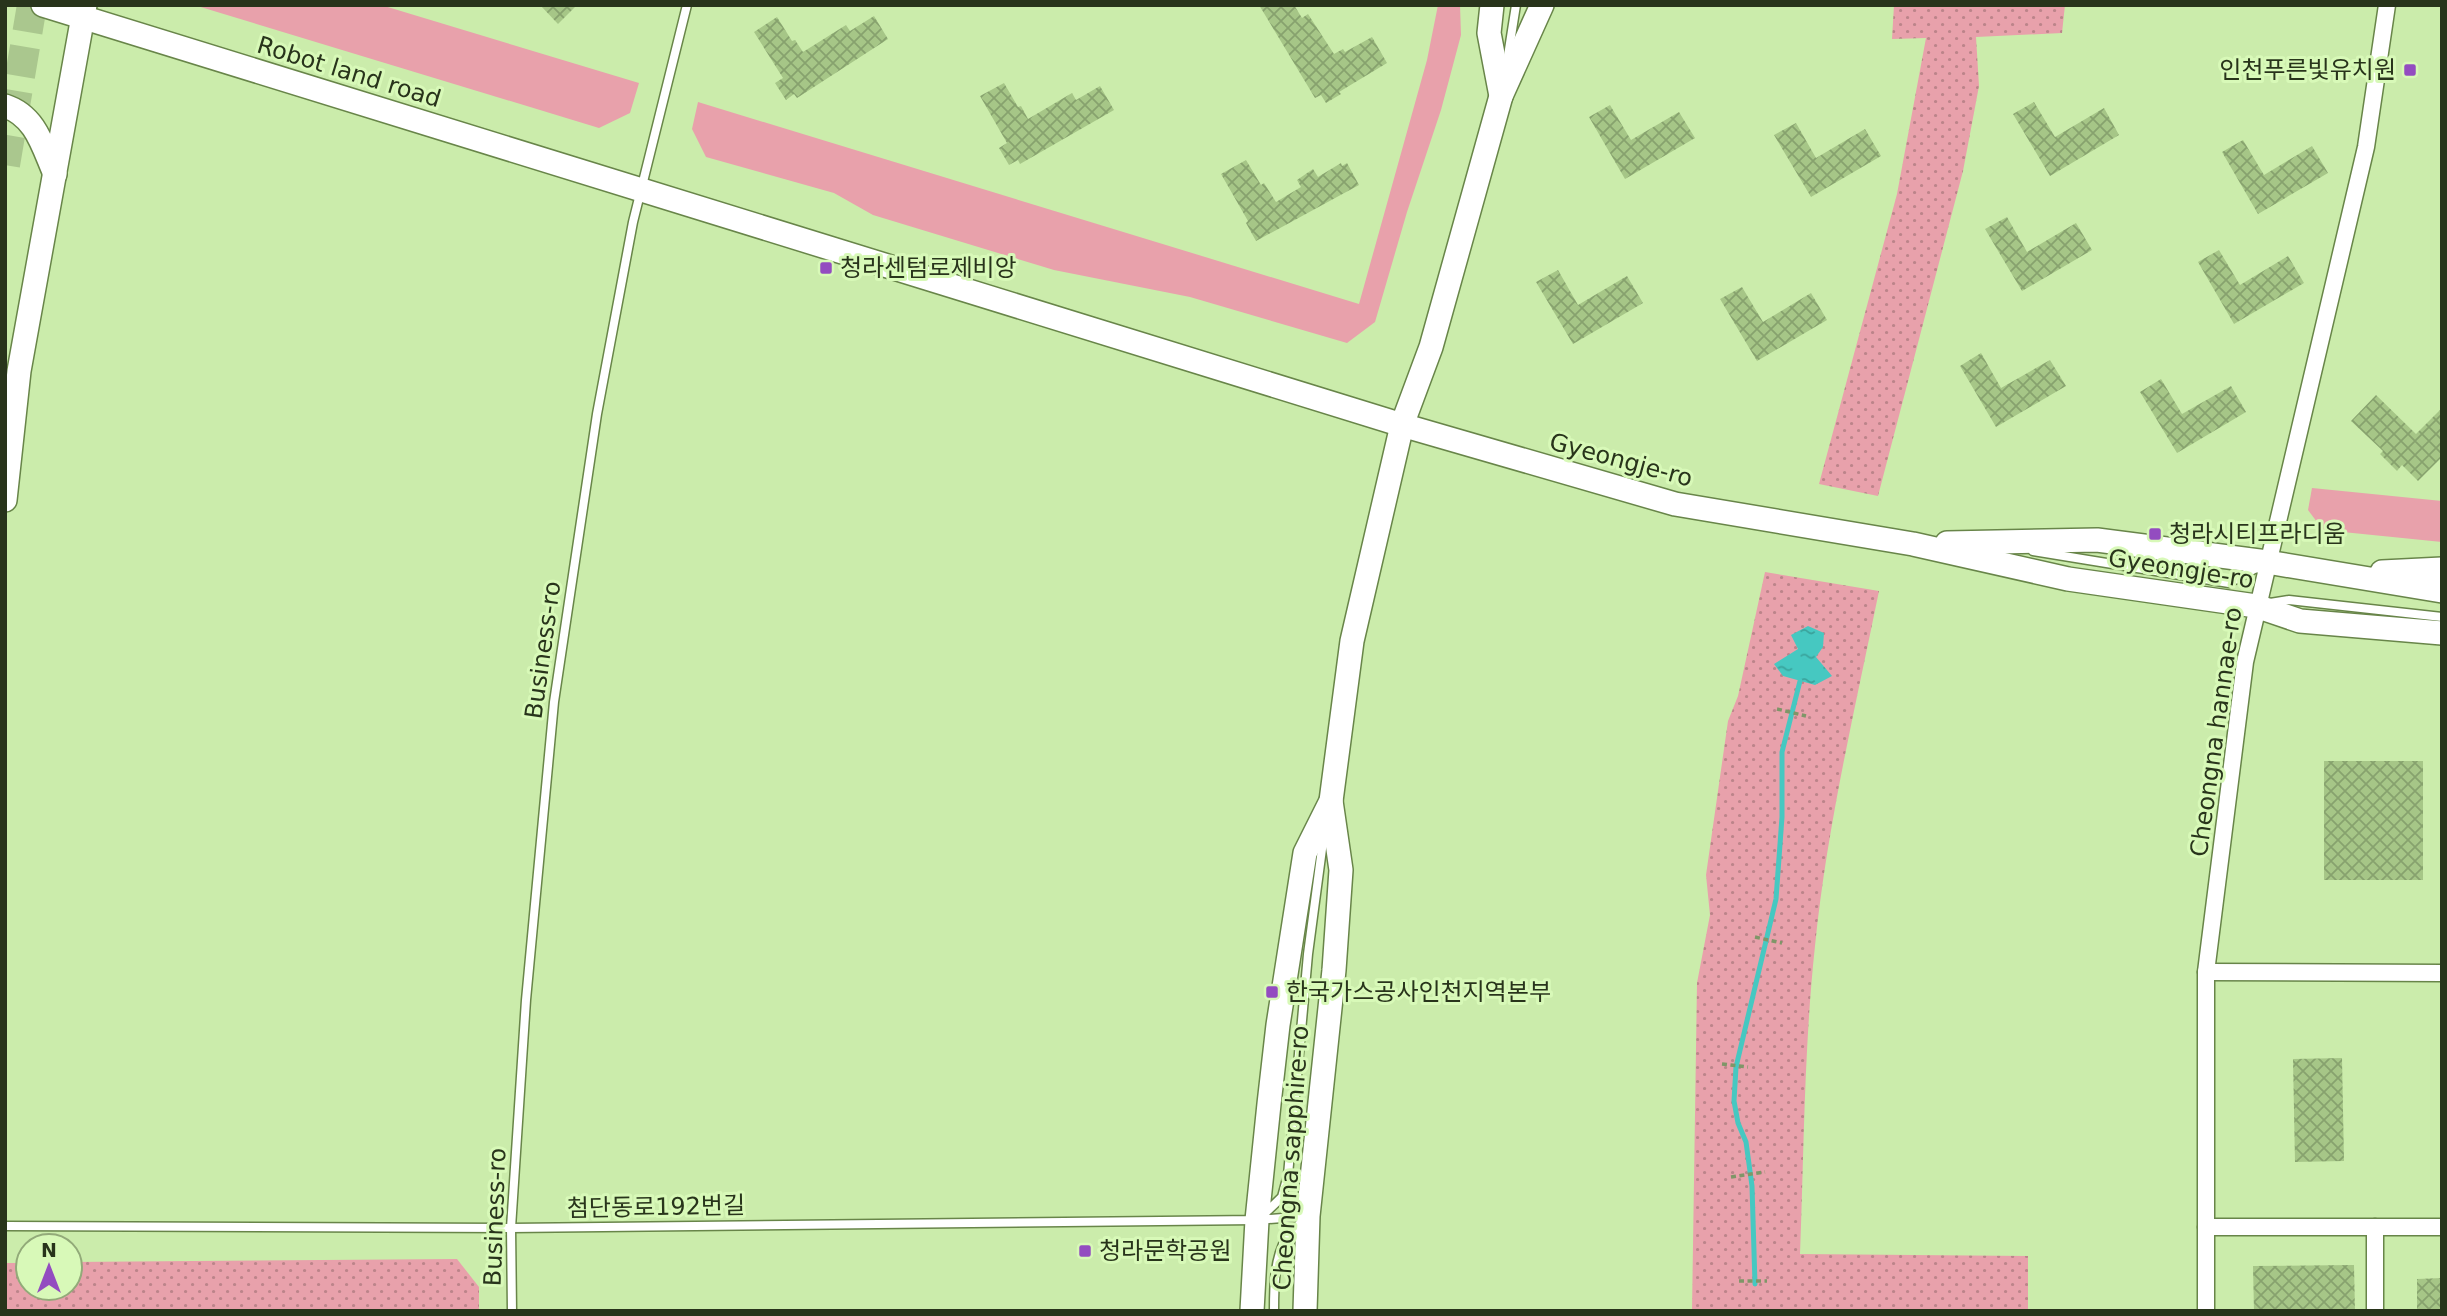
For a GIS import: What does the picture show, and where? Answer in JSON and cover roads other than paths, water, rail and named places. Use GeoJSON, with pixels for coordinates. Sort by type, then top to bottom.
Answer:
{"type":"FeatureCollection","features":[{"type":"Feature","properties":{"kind":"main road","name":"Robot land road"},"geometry":{"type":"LineString","coordinates":[[43,5],[84,11],[639,189],[1402,425]]}},
{"type":"Feature","properties":{"kind":"main road"},"geometry":{"type":"LineString","coordinates":[[1492,5],[1489,33],[1501,96]]}},
{"type":"Feature","properties":{"kind":"main road"},"geometry":{"type":"LineString","coordinates":[[1252,1311],[1257,1220],[1278,1025],[1305,853],[1331,801],[1352,642],[1402,425],[1431,347],[1501,96],[1542,5]]}},
{"type":"Feature","properties":{"kind":"main road"},"geometry":{"type":"LineString","coordinates":[[5,500],[19,371],[84,11]]}},
{"type":"Feature","properties":{"kind":"main road"},"geometry":{"type":"LineString","coordinates":[[5,106],[23,113],[30,121],[55,174]]}},
{"type":"Feature","properties":{"kind":"main road","name":"Gyeongje-ro"},"geometry":{"type":"LineString","coordinates":[[1402,425],[1675,504],[1913,544],[2068,579],[2256,606],[2300,621],[2442,633]]}},
{"type":"Feature","properties":{"kind":"main road","name":"Gyeongje-ro"},"geometry":{"type":"LineString","coordinates":[[1913,544],[2097,540],[2267,562],[2442,591]]}},
{"type":"Feature","properties":{"kind":"main road"},"geometry":{"type":"LineString","coordinates":[[2331,573],[2442,569]]}},
{"type":"Feature","properties":{"kind":"main road","name":"Cheongna sapphire-ro"},"geometry":{"type":"LineString","coordinates":[[1305,1311],[1308,1216],[1334,970],[1341,870],[1331,801]]}},
{"type":"Feature","properties":{"kind":"street","name":"Cheongna hannae-ro"},"geometry":{"type":"LineString","coordinates":[[2206,1311],[2206,972],[2245,662],[2256,606],[2366,148],[2387,5]]}},
{"type":"Feature","properties":{"kind":"street"},"geometry":{"type":"LineString","coordinates":[[2206,972],[2442,973]]}},
{"type":"Feature","properties":{"kind":"street"},"geometry":{"type":"LineString","coordinates":[[2206,1227],[2442,1227]]}},
{"type":"Feature","properties":{"kind":"street"},"geometry":{"type":"LineString","coordinates":[[2375,1227],[2375,1311]]}},
{"type":"Feature","properties":{"kind":"lane","name":"Business-ro"},"geometry":{"type":"LineString","coordinates":[[512,1311],[511,1228],[526,1000],[554,702],[597,414],[639,189],[687,5]]}},
{"type":"Feature","properties":{"kind":"lane"},"geometry":{"type":"LineString","coordinates":[[1501,96],[1516,5]]}},
{"type":"Feature","properties":{"kind":"lane"},"geometry":{"type":"LineString","coordinates":[[2256,606],[2288,600],[2442,617]]}},
{"type":"Feature","properties":{"kind":"lane"},"geometry":{"type":"LineString","coordinates":[[1274,1311],[1275,1278],[1287,1238],[1308,1216]]}},
{"type":"Feature","properties":{"kind":"lane","name":"첨단동로192번길"},"geometry":{"type":"LineString","coordinates":[[5,1226],[511,1228],[1257,1220],[1308,1216]]}},
{"type":"Feature","properties":{"kind":"water"},"geometry":{"type":"Polygon","coordinates":[[[1808,626],[1824,633],[1823,647],[1816,657],[1832,676],[1815,685],[1783,676],[1774,664],[1798,649],[1791,635],[1808,626]]]}},
{"type":"Feature","properties":{"kind":"waterway"},"geometry":{"type":"LineString","coordinates":[[1755,1284],[1752,1186],[1746,1142],[1738,1123],[1734,1101],[1736,1067],[1776,899],[1782,817],[1782,752],[1800,681]]}},
{"type":"Feature","properties":{"kind":"tunnel"},"geometry":{"type":"LineString","coordinates":[[5,165],[32,5]]}},
{"type":"Feature","properties":{"kind":"place","name":"인천푸른빛유치원"},"geometry":{"type":"Point","coordinates":[2410,70]}},
{"type":"Feature","properties":{"kind":"place","name":"청라센텀로제비앙"},"geometry":{"type":"Point","coordinates":[826,268]}},
{"type":"Feature","properties":{"kind":"place","name":"청라시티프라디움"},"geometry":{"type":"Point","coordinates":[2155,534]}},
{"type":"Feature","properties":{"kind":"place","name":"한국가스공사인천지역본부"},"geometry":{"type":"Point","coordinates":[1272,992]}},
{"type":"Feature","properties":{"kind":"place","name":"청라문학공원"},"geometry":{"type":"Point","coordinates":[1085,1251]}}]}
